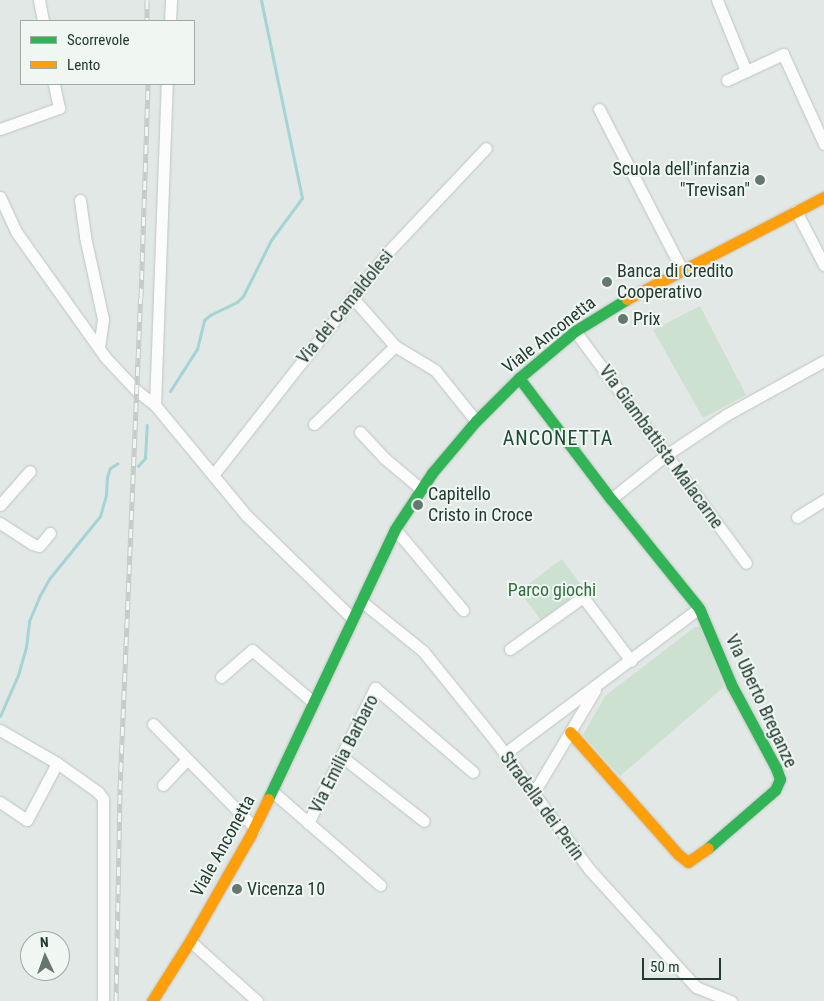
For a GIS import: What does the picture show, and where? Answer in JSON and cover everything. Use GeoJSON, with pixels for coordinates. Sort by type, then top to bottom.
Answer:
{"type":"FeatureCollection","features":[{"type":"Feature","properties":{"kind":"main road","name":"Viale Anconetta"},"geometry":{"type":"LineString","coordinates":[[152,1001],[190,941],[255,828],[395,529],[420,488],[476,421],[519,378],[575,331],[616,305],[824,197]]}},
{"type":"Feature","properties":{"kind":"main road"},"geometry":{"type":"LineString","coordinates":[[519,378],[611,498],[700,608]]}},
{"type":"Feature","properties":{"kind":"main road","name":"Via Uberto Breganze"},"geometry":{"type":"LineString","coordinates":[[570,732],[679,855],[688,862],[704,852],[774,790],[780,779],[776,768],[732,686],[700,608]]}},
{"type":"Feature","properties":{"kind":"street"},"geometry":{"type":"LineString","coordinates":[[39,0],[43,20]]}},
{"type":"Feature","properties":{"kind":"street"},"geometry":{"type":"LineString","coordinates":[[170,20],[171,0]]}},
{"type":"Feature","properties":{"kind":"street"},"geometry":{"type":"LineString","coordinates":[[717,0],[746,71]]}},
{"type":"Feature","properties":{"kind":"street"},"geometry":{"type":"LineString","coordinates":[[728,80],[783,54],[824,144]]}},
{"type":"Feature","properties":{"kind":"street"},"geometry":{"type":"LineString","coordinates":[[0,129],[59,108],[54,85]]}},
{"type":"Feature","properties":{"kind":"street"},"geometry":{"type":"LineString","coordinates":[[155,405],[167,85]]}},
{"type":"Feature","properties":{"kind":"street"},"geometry":{"type":"LineString","coordinates":[[599,109],[682,270]]}},
{"type":"Feature","properties":{"kind":"street","name":"Via dei Camaldolesi"},"geometry":{"type":"LineString","coordinates":[[213,475],[387,253],[486,148]]}},
{"type":"Feature","properties":{"kind":"street"},"geometry":{"type":"LineString","coordinates":[[0,197],[17,233],[99,348],[137,391],[155,405],[246,515],[352,618]]}},
{"type":"Feature","properties":{"kind":"street"},"geometry":{"type":"LineString","coordinates":[[80,200],[85,237],[103,318],[99,348]]}},
{"type":"Feature","properties":{"kind":"street"},"geometry":{"type":"LineString","coordinates":[[796,210],[824,265]]}},
{"type":"Feature","properties":{"kind":"street"},"geometry":{"type":"LineString","coordinates":[[352,297],[396,346],[435,370],[476,421]]}},
{"type":"Feature","properties":{"kind":"street","name":"Via Giambattista Malacarne"},"geometry":{"type":"LineString","coordinates":[[575,331],[746,563]]}},
{"type":"Feature","properties":{"kind":"street"},"geometry":{"type":"LineString","coordinates":[[314,424],[396,346]]}},
{"type":"Feature","properties":{"kind":"street"},"geometry":{"type":"LineString","coordinates":[[611,498],[666,455],[726,415],[824,362]]}},
{"type":"Feature","properties":{"kind":"street"},"geometry":{"type":"LineString","coordinates":[[360,432],[383,456],[420,488]]}},
{"type":"Feature","properties":{"kind":"street"},"geometry":{"type":"LineString","coordinates":[[0,505],[30,471]]}},
{"type":"Feature","properties":{"kind":"street"},"geometry":{"type":"LineString","coordinates":[[797,517],[824,500]]}},
{"type":"Feature","properties":{"kind":"street"},"geometry":{"type":"LineString","coordinates":[[0,523],[32,544],[39,546],[50,532]]}},
{"type":"Feature","properties":{"kind":"street"},"geometry":{"type":"LineString","coordinates":[[395,529],[463,610]]}},
{"type":"Feature","properties":{"kind":"street"},"geometry":{"type":"LineString","coordinates":[[510,649],[582,597],[631,661]]}},
{"type":"Feature","properties":{"kind":"street","name":"Stradella dei Perin"},"geometry":{"type":"LineString","coordinates":[[360,601],[424,651],[504,754],[588,869],[696,987],[731,1001]]}},
{"type":"Feature","properties":{"kind":"street"},"geometry":{"type":"LineString","coordinates":[[504,754],[700,608]]}},
{"type":"Feature","properties":{"kind":"street"},"geometry":{"type":"LineString","coordinates":[[221,678],[252,650],[314,702]]}},
{"type":"Feature","properties":{"kind":"street"},"geometry":{"type":"LineString","coordinates":[[533,794],[597,686]]}},
{"type":"Feature","properties":{"kind":"street","name":"Via Emilia Barbaro"},"geometry":{"type":"LineString","coordinates":[[308,823],[374,688],[473,772]]}},
{"type":"Feature","properties":{"kind":"street"},"geometry":{"type":"LineString","coordinates":[[153,724],[255,828]]}},
{"type":"Feature","properties":{"kind":"street"},"geometry":{"type":"LineString","coordinates":[[0,730],[57,763],[98,792],[103,799],[103,1001]]}},
{"type":"Feature","properties":{"kind":"street"},"geometry":{"type":"LineString","coordinates":[[341,756],[424,821]]}},
{"type":"Feature","properties":{"kind":"street"},"geometry":{"type":"LineString","coordinates":[[163,784],[187,759]]}},
{"type":"Feature","properties":{"kind":"street"},"geometry":{"type":"LineString","coordinates":[[0,802],[27,820],[57,763]]}},
{"type":"Feature","properties":{"kind":"street"},"geometry":{"type":"LineString","coordinates":[[273,792],[380,885]]}},
{"type":"Feature","properties":{"kind":"street"},"geometry":{"type":"LineString","coordinates":[[190,941],[257,1001]]}},
{"type":"Feature","properties":{"kind":"green space"},"geometry":{"type":"Polygon","coordinates":[[[700,306],[746,395],[703,418],[653,330],[700,306]]]}},
{"type":"Feature","properties":{"kind":"green space","name":"Parco giochi"},"geometry":{"type":"Polygon","coordinates":[[[562,559],[584,589],[541,620],[519,591],[562,559]]]}},
{"type":"Feature","properties":{"kind":"green space"},"geometry":{"type":"Polygon","coordinates":[[[695,627],[700,627],[724,687],[620,776],[583,735],[605,696],[695,627]]]}},
{"type":"Feature","properties":{"kind":"waterway"},"geometry":{"type":"LineString","coordinates":[[170,391],[197,349],[204,320],[210,315],[237,302],[243,296],[271,240],[302,198],[261,0]]}},
{"type":"Feature","properties":{"kind":"waterway"},"geometry":{"type":"LineString","coordinates":[[138,466],[145,458],[147,425]]}},
{"type":"Feature","properties":{"kind":"waterway"},"geometry":{"type":"LineString","coordinates":[[0,716],[18,675],[26,647],[29,621],[39,597],[49,579],[100,516],[106,495],[107,477],[110,468],[118,463]]}},
{"type":"Feature","properties":{"kind":"railway"},"geometry":{"type":"LineString","coordinates":[[147,0],[147,20]]}},
{"type":"Feature","properties":{"kind":"railway"},"geometry":{"type":"LineString","coordinates":[[116,1001],[120,789],[148,85]]}},
{"type":"Feature","properties":{"kind":"traffic: fast"},"geometry":{"type":"LineString","coordinates":[[268,799],[395,529],[432,473],[476,421],[519,378],[575,331],[627,299]]}},
{"type":"Feature","properties":{"kind":"traffic: fast"},"geometry":{"type":"LineString","coordinates":[[519,378],[611,499],[699,608],[732,686],[776,768],[780,779],[775,790],[708,848]]}},
{"type":"Feature","properties":{"kind":"traffic: slow"},"geometry":{"type":"LineString","coordinates":[[627,299],[824,197]]}},
{"type":"Feature","properties":{"kind":"traffic: slow"},"geometry":{"type":"LineString","coordinates":[[570,732],[679,855],[688,862],[708,848]]}},
{"type":"Feature","properties":{"kind":"traffic: slow"},"geometry":{"type":"LineString","coordinates":[[152,1001],[190,941],[251,834],[268,799]]}},
{"type":"Feature","properties":{"kind":"place","name":"Scuola dell'infanzia \"Trevisan\""},"geometry":{"type":"Point","coordinates":[760,180]}},
{"type":"Feature","properties":{"kind":"place","name":"Banca di Credito Cooperativo"},"geometry":{"type":"Point","coordinates":[607,282]}},
{"type":"Feature","properties":{"kind":"place","name":"Prix"},"geometry":{"type":"Point","coordinates":[623,319]}},
{"type":"Feature","properties":{"kind":"place","name":"Capitello Cristo in Croce"},"geometry":{"type":"Point","coordinates":[418,505]}},
{"type":"Feature","properties":{"kind":"place","name":"Vicenza 10"},"geometry":{"type":"Point","coordinates":[237,889]}},
{"type":"Feature","properties":{"kind":"district","name":"ANCONETTA"},"geometry":{"type":"Point","coordinates":[558,438]}}]}
